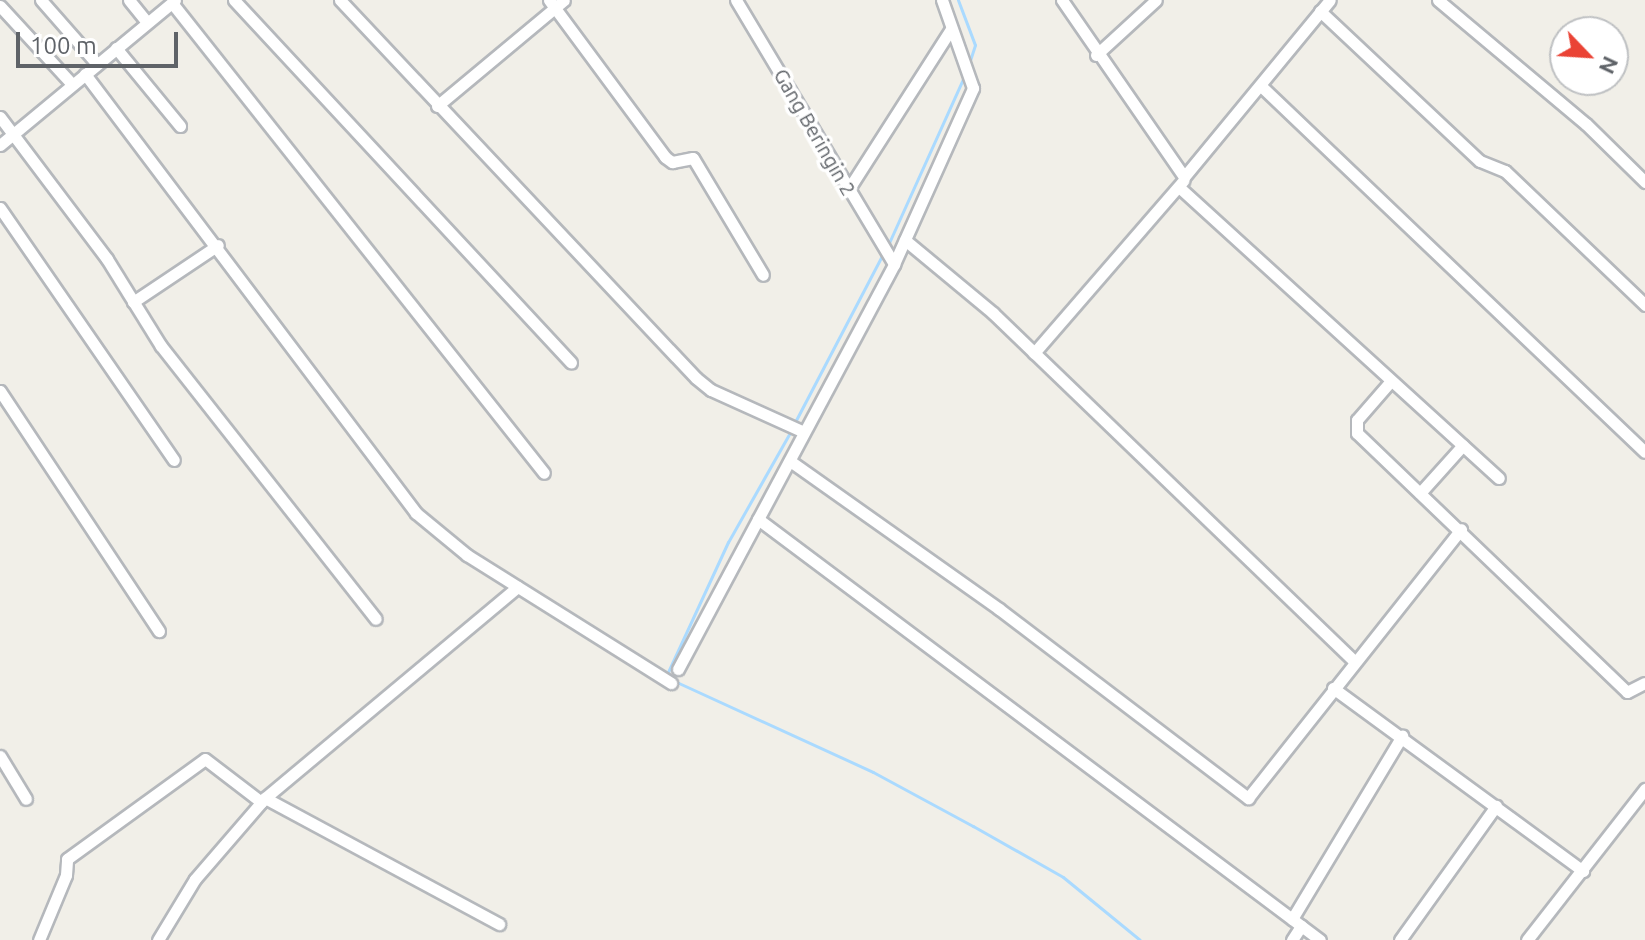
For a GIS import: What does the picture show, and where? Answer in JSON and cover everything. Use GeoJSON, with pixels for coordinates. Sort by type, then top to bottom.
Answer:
{"type":"FeatureCollection","features":[{"type":"Feature","properties":{"kind":"street"},"geometry":{"type":"LineString","coordinates":[[41,0],[97,64]]}},
{"type":"Feature","properties":{"kind":"street"},"geometry":{"type":"LineString","coordinates":[[129,0],[147,22]]}},
{"type":"Feature","properties":{"kind":"street"},"geometry":{"type":"LineString","coordinates":[[234,0],[571,363]]}},
{"type":"Feature","properties":{"kind":"street"},"geometry":{"type":"LineString","coordinates":[[340,0],[696,378],[711,390],[802,431]]}},
{"type":"Feature","properties":{"kind":"street","name":"Gang Beringin 2"},"geometry":{"type":"LineString","coordinates":[[736,0],[891,260]]}},
{"type":"Feature","properties":{"kind":"street"},"geometry":{"type":"LineString","coordinates":[[678,669],[790,461],[802,431],[891,260],[905,240],[973,83],[962,61],[942,0]]}},
{"type":"Feature","properties":{"kind":"street"},"geometry":{"type":"LineString","coordinates":[[1062,0],[1182,182],[1390,382],[1499,478]]}},
{"type":"Feature","properties":{"kind":"street"},"geometry":{"type":"LineString","coordinates":[[1096,55],[1156,0]]}},
{"type":"Feature","properties":{"kind":"street"},"geometry":{"type":"LineString","coordinates":[[1034,353],[1182,182],[1330,0]]}},
{"type":"Feature","properties":{"kind":"street"},"geometry":{"type":"LineString","coordinates":[[1438,0],[1586,124],[1645,182]]}},
{"type":"Feature","properties":{"kind":"street"},"geometry":{"type":"LineString","coordinates":[[0,145],[71,83],[174,2],[544,473]]}},
{"type":"Feature","properties":{"kind":"street"},"geometry":{"type":"LineString","coordinates":[[437,106],[556,2],[665,157],[672,162],[693,158],[763,275]]}},
{"type":"Feature","properties":{"kind":"street"},"geometry":{"type":"LineString","coordinates":[[0,6],[71,83]]}},
{"type":"Feature","properties":{"kind":"street"},"geometry":{"type":"LineString","coordinates":[[1320,11],[1480,161],[1505,171],[1645,305]]}},
{"type":"Feature","properties":{"kind":"street"},"geometry":{"type":"LineString","coordinates":[[848,190],[951,29]]}},
{"type":"Feature","properties":{"kind":"street"},"geometry":{"type":"LineString","coordinates":[[116,48],[180,126]]}},
{"type":"Feature","properties":{"kind":"street"},"geometry":{"type":"LineString","coordinates":[[85,74],[218,245],[404,499],[467,555],[671,683]]}},
{"type":"Feature","properties":{"kind":"street"},"geometry":{"type":"LineString","coordinates":[[1261,86],[1645,452]]}},
{"type":"Feature","properties":{"kind":"street"},"geometry":{"type":"LineString","coordinates":[[0,117],[133,302],[161,346],[376,619]]}},
{"type":"Feature","properties":{"kind":"street"},"geometry":{"type":"LineString","coordinates":[[0,208],[174,460]]}},
{"type":"Feature","properties":{"kind":"street"},"geometry":{"type":"LineString","coordinates":[[905,240],[1034,353],[1354,661]]}},
{"type":"Feature","properties":{"kind":"street"},"geometry":{"type":"LineString","coordinates":[[133,302],[218,245]]}},
{"type":"Feature","properties":{"kind":"street"},"geometry":{"type":"LineString","coordinates":[[1390,382],[1355,429],[1627,692],[1645,683]]}},
{"type":"Feature","properties":{"kind":"street"},"geometry":{"type":"LineString","coordinates":[[0,391],[159,631]]}},
{"type":"Feature","properties":{"kind":"street"},"geometry":{"type":"LineString","coordinates":[[1420,493],[1463,445]]}},
{"type":"Feature","properties":{"kind":"street"},"geometry":{"type":"LineString","coordinates":[[790,461],[999,609],[1248,798],[1461,529]]}},
{"type":"Feature","properties":{"kind":"street"},"geometry":{"type":"LineString","coordinates":[[758,519],[1320,940]]}},
{"type":"Feature","properties":{"kind":"street"},"geometry":{"type":"LineString","coordinates":[[158,940],[195,879],[263,800],[517,587]]}},
{"type":"Feature","properties":{"kind":"street"},"geometry":{"type":"LineString","coordinates":[[1333,688],[1583,871]]}},
{"type":"Feature","properties":{"kind":"street"},"geometry":{"type":"LineString","coordinates":[[1292,940],[1296,922],[1402,736]]}},
{"type":"Feature","properties":{"kind":"street"},"geometry":{"type":"LineString","coordinates":[[0,756],[26,799]]}},
{"type":"Feature","properties":{"kind":"street"},"geometry":{"type":"LineString","coordinates":[[39,940],[66,875],[67,859],[205,759],[263,800],[499,924]]}},
{"type":"Feature","properties":{"kind":"street"},"geometry":{"type":"LineString","coordinates":[[1527,940],[1645,789]]}},
{"type":"Feature","properties":{"kind":"street"},"geometry":{"type":"LineString","coordinates":[[1400,940],[1496,806]]}},
{"type":"Feature","properties":{"kind":"waterway"},"geometry":{"type":"LineString","coordinates":[[958,0],[975,45],[968,67]]}},
{"type":"Feature","properties":{"kind":"waterway"},"geometry":{"type":"LineString","coordinates":[[888,245],[964,77]]}},
{"type":"Feature","properties":{"kind":"waterway"},"geometry":{"type":"LineString","coordinates":[[795,422],[884,252]]}},
{"type":"Feature","properties":{"kind":"waterway"},"geometry":{"type":"LineString","coordinates":[[792,429],[728,542],[668,672],[670,679],[873,772],[973,826],[1063,877],[1140,940]]}}]}
